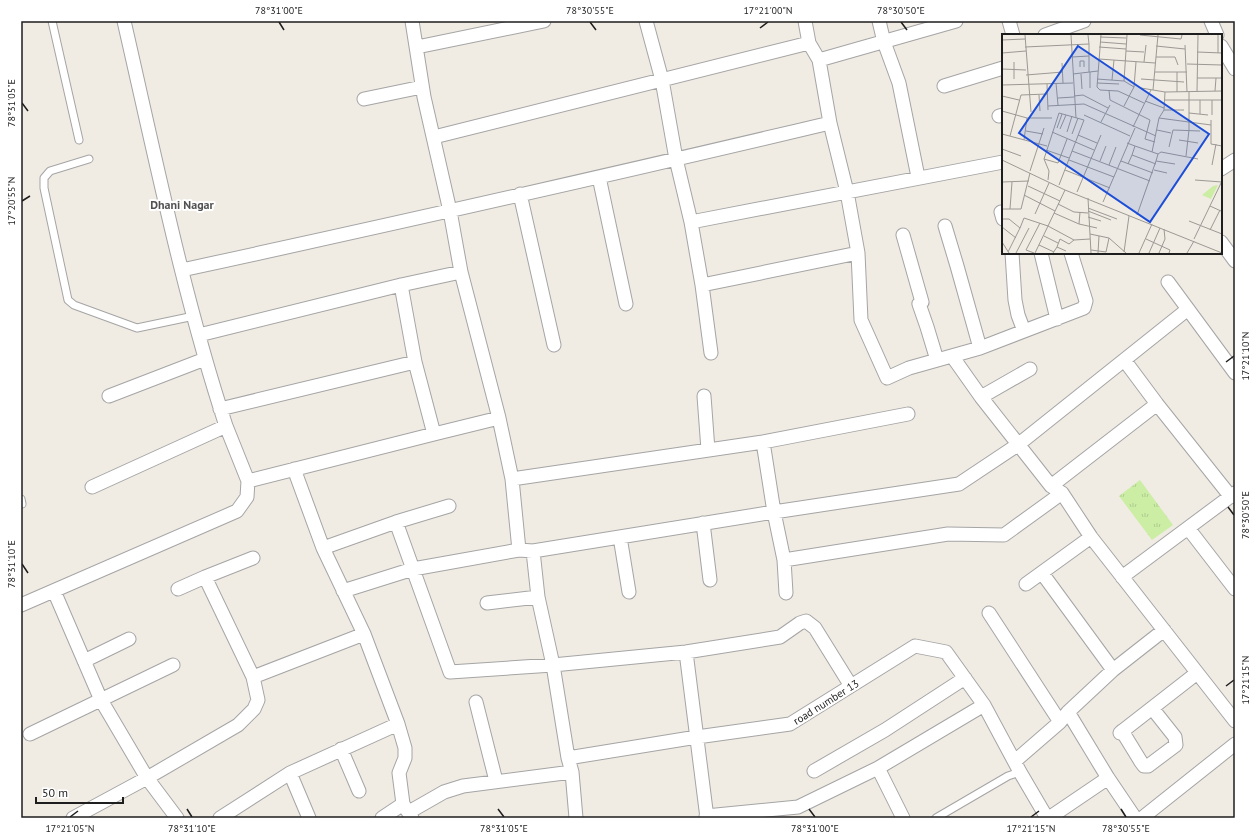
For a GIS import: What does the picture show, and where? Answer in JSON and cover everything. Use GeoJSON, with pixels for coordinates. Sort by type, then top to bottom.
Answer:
{"type":"FeatureCollection","features":[{"type":"Feature","properties":{"kind":"street"},"geometry":{"type":"LineString","coordinates":[[21,605],[237,511],[247,497],[248,481],[220,409],[205,359],[182,270],[124,21]]}},
{"type":"Feature","properties":{"kind":"street"},"geometry":{"type":"LineString","coordinates":[[412,21],[422,86],[450,211],[461,272],[499,418],[512,479],[519,550]]}},
{"type":"Feature","properties":{"kind":"street"},"geometry":{"type":"LineString","coordinates":[[417,47],[544,21]]}},
{"type":"Feature","properties":{"kind":"street"},"geometry":{"type":"LineString","coordinates":[[646,21],[662,80],[676,159],[691,222],[702,285],[711,353]]}},
{"type":"Feature","properties":{"kind":"street"},"geometry":{"type":"LineString","coordinates":[[805,21],[809,44],[819,60],[830,123],[858,253],[861,320],[887,378],[909,368],[980,348],[1084,308],[1086,301],[1071,254]]}},
{"type":"Feature","properties":{"kind":"street"},"geometry":{"type":"LineString","coordinates":[[879,21],[884,42],[898,83],[918,178]]}},
{"type":"Feature","properties":{"kind":"street"},"geometry":{"type":"LineString","coordinates":[[819,60],[956,21]]}},
{"type":"Feature","properties":{"kind":"street"},"geometry":{"type":"LineString","coordinates":[[1009,21],[1013,34]]}},
{"type":"Feature","properties":{"kind":"street"},"geometry":{"type":"LineString","coordinates":[[1211,21],[1217,34]]}},
{"type":"Feature","properties":{"kind":"street"},"geometry":{"type":"LineString","coordinates":[[1049,34],[1081,25]]}},
{"type":"Feature","properties":{"kind":"street"},"geometry":{"type":"LineString","coordinates":[[434,137],[809,44]]}},
{"type":"Feature","properties":{"kind":"street"},"geometry":{"type":"LineString","coordinates":[[1222,48],[1235,69]]}},
{"type":"Feature","properties":{"kind":"street"},"geometry":{"type":"LineString","coordinates":[[944,86],[1002,68]]}},
{"type":"Feature","properties":{"kind":"street"},"geometry":{"type":"LineString","coordinates":[[364,99],[422,86]]}},
{"type":"Feature","properties":{"kind":"street"},"geometry":{"type":"LineString","coordinates":[[182,270],[450,211],[830,123]]}},
{"type":"Feature","properties":{"kind":"street"},"geometry":{"type":"LineString","coordinates":[[1222,168],[1235,160]]}},
{"type":"Feature","properties":{"kind":"street"},"geometry":{"type":"LineString","coordinates":[[691,222],[1002,162]]}},
{"type":"Feature","properties":{"kind":"street"},"geometry":{"type":"LineString","coordinates":[[599,177],[626,304]]}},
{"type":"Feature","properties":{"kind":"street"},"geometry":{"type":"LineString","coordinates":[[520,194],[554,345]]}},
{"type":"Feature","properties":{"kind":"street"},"geometry":{"type":"LineString","coordinates":[[945,226],[958,266],[980,348]]}},
{"type":"Feature","properties":{"kind":"street"},"geometry":{"type":"LineString","coordinates":[[903,235],[922,302],[919,304],[920,309],[937,360]]}},
{"type":"Feature","properties":{"kind":"street"},"geometry":{"type":"LineString","coordinates":[[1222,243],[1235,261]]}},
{"type":"Feature","properties":{"kind":"street"},"geometry":{"type":"LineString","coordinates":[[702,285],[858,253]]}},
{"type":"Feature","properties":{"kind":"street"},"geometry":{"type":"LineString","coordinates":[[1012,254],[1018,315],[1024,331]]}},
{"type":"Feature","properties":{"kind":"street"},"geometry":{"type":"LineString","coordinates":[[1041,254],[1057,319]]}},
{"type":"Feature","properties":{"kind":"street"},"geometry":{"type":"LineString","coordinates":[[199,334],[400,285],[461,272]]}},
{"type":"Feature","properties":{"kind":"street"},"geometry":{"type":"LineString","coordinates":[[1168,282],[1235,373]]}},
{"type":"Feature","properties":{"kind":"street"},"geometry":{"type":"LineString","coordinates":[[400,285],[415,362],[434,434]]}},
{"type":"Feature","properties":{"kind":"street"},"geometry":{"type":"LineString","coordinates":[[343,591],[413,569],[519,550],[532,550],[620,537],[959,484],[1020,444],[1188,309]]}},
{"type":"Feature","properties":{"kind":"street"},"geometry":{"type":"LineString","coordinates":[[952,356],[981,397],[1057,489],[1091,537],[1235,721]]}},
{"type":"Feature","properties":{"kind":"street"},"geometry":{"type":"LineString","coordinates":[[109,396],[205,359]]}},
{"type":"Feature","properties":{"kind":"street"},"geometry":{"type":"LineString","coordinates":[[1122,577],[1233,495],[1157,404],[1125,361]]}},
{"type":"Feature","properties":{"kind":"street"},"geometry":{"type":"LineString","coordinates":[[220,409],[415,362]]}},
{"type":"Feature","properties":{"kind":"street"},"geometry":{"type":"LineString","coordinates":[[981,397],[1030,369]]}},
{"type":"Feature","properties":{"kind":"street"},"geometry":{"type":"LineString","coordinates":[[704,396],[708,450]]}},
{"type":"Feature","properties":{"kind":"street"},"geometry":{"type":"LineString","coordinates":[[784,560],[948,534],[1004,535],[1157,404]]}},
{"type":"Feature","properties":{"kind":"street"},"geometry":{"type":"LineString","coordinates":[[512,479],[763,442],[908,414]]}},
{"type":"Feature","properties":{"kind":"street"},"geometry":{"type":"LineString","coordinates":[[248,481],[499,418]]}},
{"type":"Feature","properties":{"kind":"street"},"geometry":{"type":"LineString","coordinates":[[92,487],[226,426]]}},
{"type":"Feature","properties":{"kind":"street"},"geometry":{"type":"LineString","coordinates":[[763,442],[774,512],[784,560],[786,593]]}},
{"type":"Feature","properties":{"kind":"street"},"geometry":{"type":"LineString","coordinates":[[294,469],[323,548],[364,634],[398,724],[405,748],[405,758],[399,773],[408,811]]}},
{"type":"Feature","properties":{"kind":"street"},"geometry":{"type":"LineString","coordinates":[[323,548],[396,522],[449,506]]}},
{"type":"Feature","properties":{"kind":"street"},"geometry":{"type":"LineString","coordinates":[[396,522],[450,672],[552,665],[686,652],[780,637],[800,623],[806,621],[815,628],[851,686]]}},
{"type":"Feature","properties":{"kind":"street"},"geometry":{"type":"LineString","coordinates":[[703,523],[710,580]]}},
{"type":"Feature","properties":{"kind":"street"},"geometry":{"type":"LineString","coordinates":[[1188,528],[1235,589]]}},
{"type":"Feature","properties":{"kind":"street"},"geometry":{"type":"LineString","coordinates":[[620,537],[629,592]]}},
{"type":"Feature","properties":{"kind":"street"},"geometry":{"type":"LineString","coordinates":[[1026,584],[1091,537]]}},
{"type":"Feature","properties":{"kind":"street"},"geometry":{"type":"LineString","coordinates":[[532,550],[538,597],[552,665],[568,758],[572,772],[576,818]]}},
{"type":"Feature","properties":{"kind":"street"},"geometry":{"type":"LineString","coordinates":[[178,589],[253,558]]}},
{"type":"Feature","properties":{"kind":"street"},"geometry":{"type":"LineString","coordinates":[[1042,573],[1113,670]]}},
{"type":"Feature","properties":{"kind":"street"},"geometry":{"type":"LineString","coordinates":[[72,818],[147,778],[238,725],[254,709],[258,700],[253,677],[205,577]]}},
{"type":"Feature","properties":{"kind":"street"},"geometry":{"type":"LineString","coordinates":[[54,591],[101,700],[147,778],[177,818]]}},
{"type":"Feature","properties":{"kind":"street"},"geometry":{"type":"LineString","coordinates":[[487,603],[538,597]]}},
{"type":"Feature","properties":{"kind":"street"},"geometry":{"type":"LineString","coordinates":[[989,613],[1108,778],[1135,818]]}},
{"type":"Feature","properties":{"kind":"street"},"geometry":{"type":"LineString","coordinates":[[1017,767],[1064,717],[1113,670],[1164,630]]}},
{"type":"Feature","properties":{"kind":"street"},"geometry":{"type":"LineString","coordinates":[[253,677],[364,634]]}},
{"type":"Feature","properties":{"kind":"street"},"geometry":{"type":"LineString","coordinates":[[84,662],[129,639]]}},
{"type":"Feature","properties":{"kind":"street","name":"road number 13"},"geometry":{"type":"LineString","coordinates":[[568,758],[697,737],[790,724],[915,646],[946,652],[984,705],[1017,767],[1048,818]]}},
{"type":"Feature","properties":{"kind":"street"},"geometry":{"type":"LineString","coordinates":[[686,652],[706,817],[801,813],[984,705]]}},
{"type":"Feature","properties":{"kind":"street"},"geometry":{"type":"LineString","coordinates":[[30,734],[173,665]]}},
{"type":"Feature","properties":{"kind":"street"},"geometry":{"type":"LineString","coordinates":[[1152,708],[1175,737],[1176,745],[1148,766],[1144,766],[1121,732],[1197,673]]}},
{"type":"Feature","properties":{"kind":"street"},"geometry":{"type":"LineString","coordinates":[[814,771],[885,730],[965,678]]}},
{"type":"Feature","properties":{"kind":"street"},"geometry":{"type":"LineString","coordinates":[[476,702],[496,781]]}},
{"type":"Feature","properties":{"kind":"street"},"geometry":{"type":"LineString","coordinates":[[220,818],[290,773],[398,724]]}},
{"type":"Feature","properties":{"kind":"street"},"geometry":{"type":"LineString","coordinates":[[1142,818],[1235,744]]}},
{"type":"Feature","properties":{"kind":"street"},"geometry":{"type":"LineString","coordinates":[[341,749],[359,791]]}},
{"type":"Feature","properties":{"kind":"street"},"geometry":{"type":"LineString","coordinates":[[878,768],[903,818]]}},
{"type":"Feature","properties":{"kind":"street"},"geometry":{"type":"LineString","coordinates":[[382,818],[408,811],[444,792],[463,786],[572,772]]}},
{"type":"Feature","properties":{"kind":"street"},"geometry":{"type":"LineString","coordinates":[[290,773],[309,818]]}},
{"type":"Feature","properties":{"kind":"street"},"geometry":{"type":"LineString","coordinates":[[1048,818],[1108,778]]}},
{"type":"Feature","properties":{"kind":"lane"},"geometry":{"type":"LineString","coordinates":[[52,21],[79,140]]}},
{"type":"Feature","properties":{"kind":"lane"},"geometry":{"type":"LineString","coordinates":[[89,159],[50,171],[44,178],[44,188],[68,300],[74,305],[137,328],[194,316]]}},
{"type":"Feature","properties":{"kind":"lane"},"geometry":{"type":"LineString","coordinates":[[936,818],[1008,776],[1017,767]]}},
{"type":"Feature","properties":{"kind":"green space"},"geometry":{"type":"Polygon","coordinates":[[[1140,480],[1173,525],[1152,540],[1119,496],[1140,480]]]}},
{"type":"Feature","properties":{"kind":"district","name":"Dhani Nagar"},"geometry":{"type":"Point","coordinates":[182,205]}}]}
